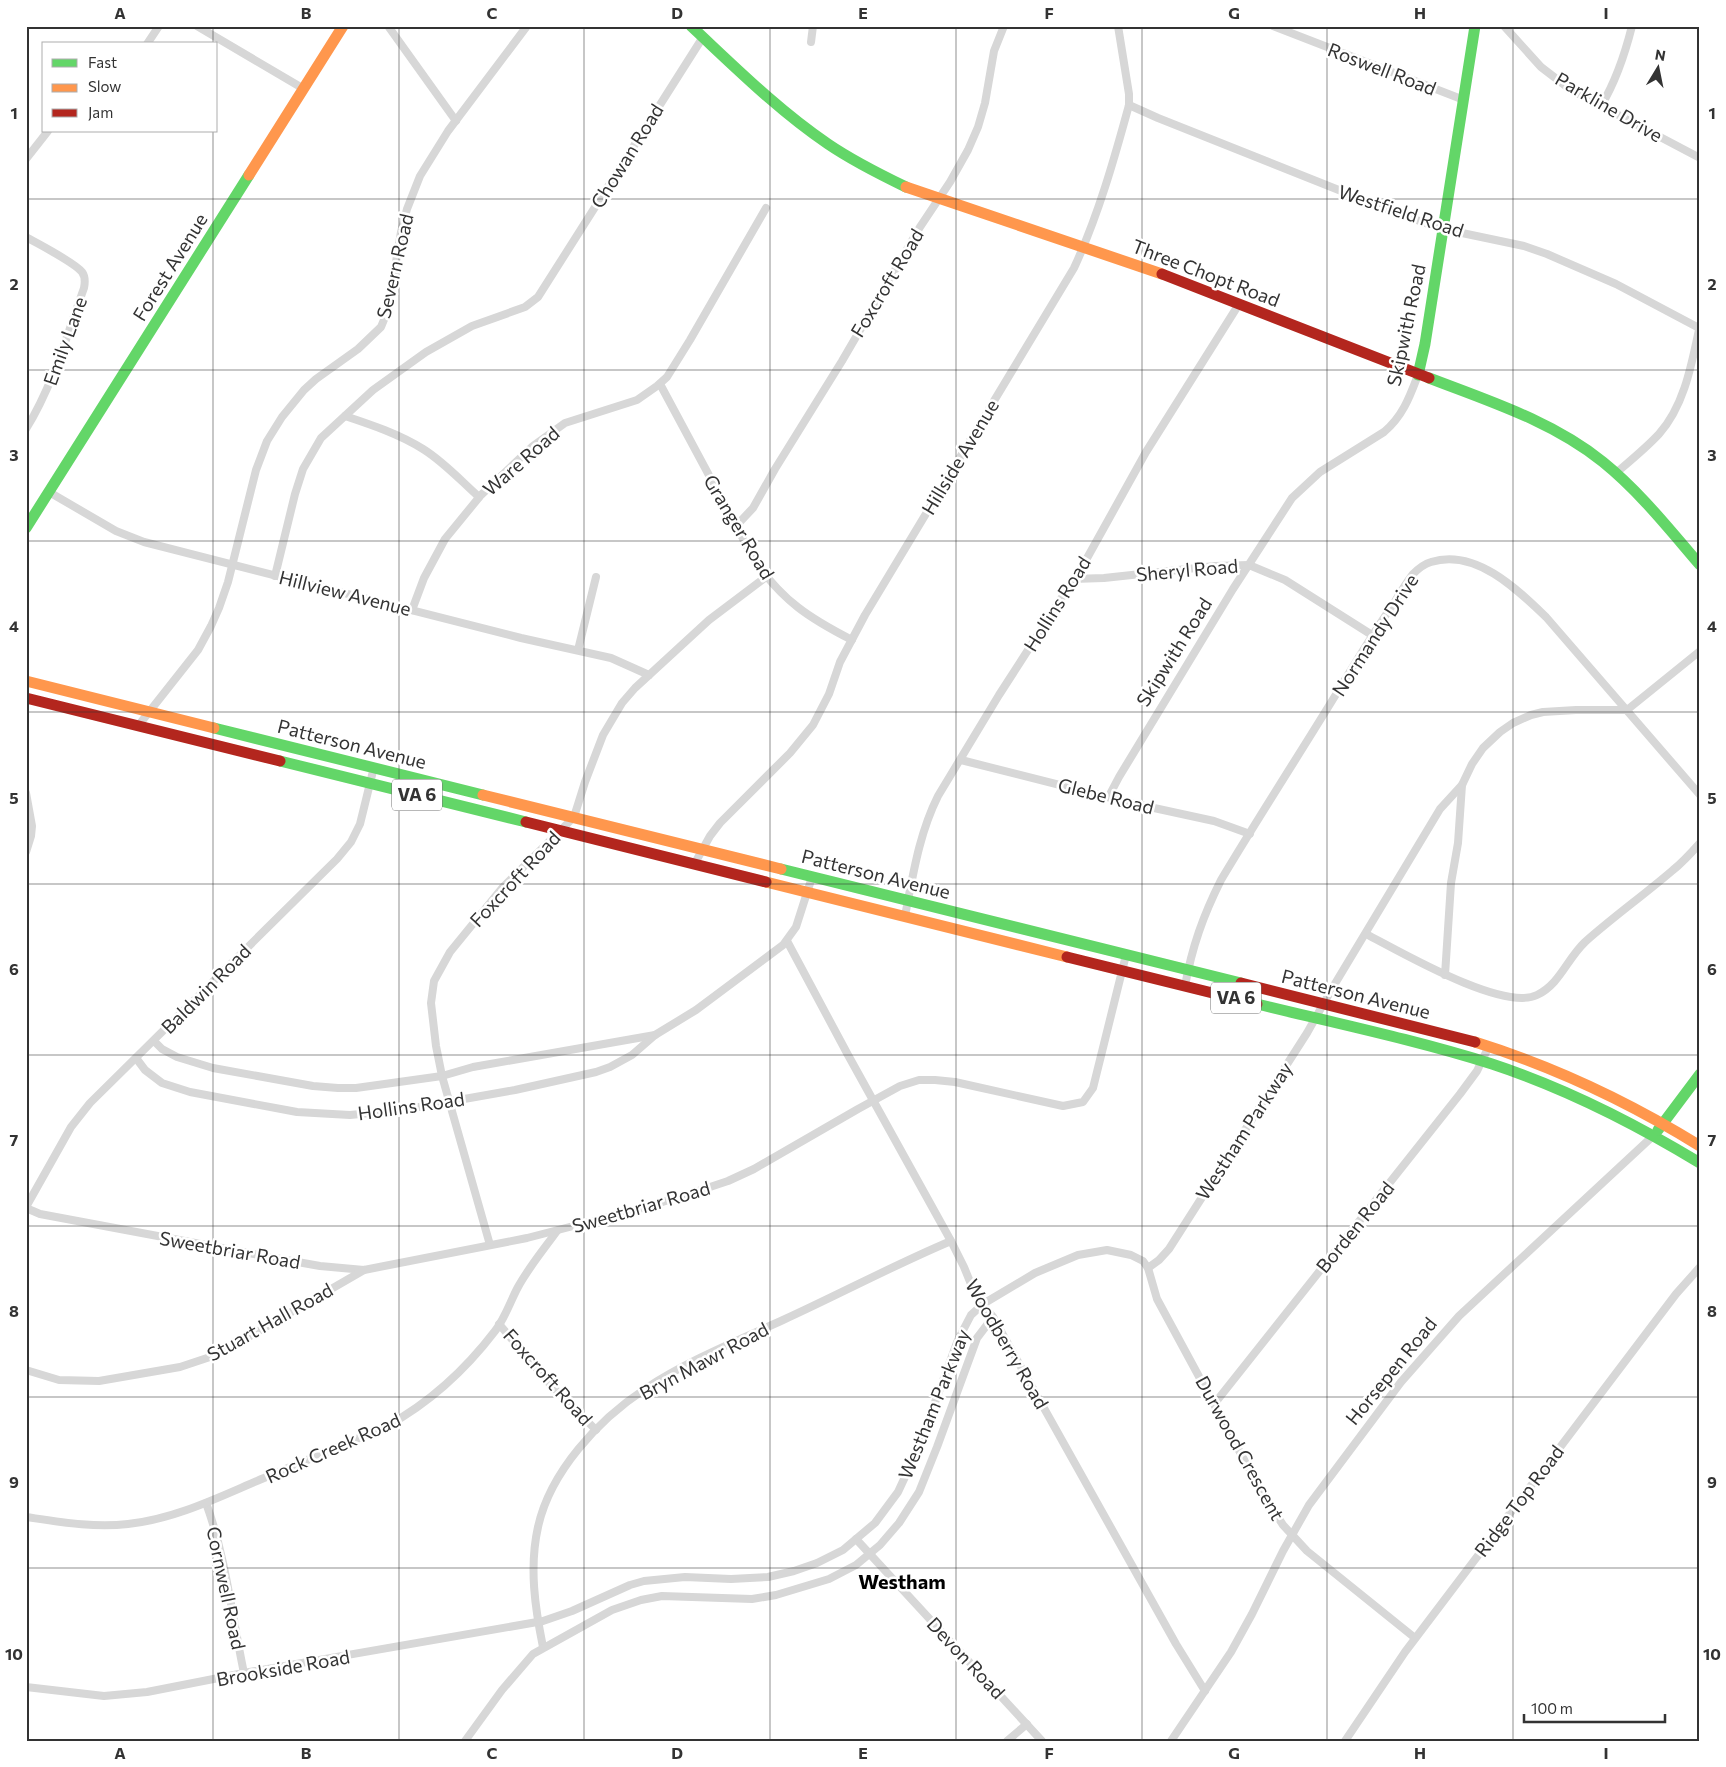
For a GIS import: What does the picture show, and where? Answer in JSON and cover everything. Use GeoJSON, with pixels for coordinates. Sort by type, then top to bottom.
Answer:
{"type":"FeatureCollection","features":[{"type":"Feature","properties":{"kind":"main road","name":"Forest Avenue"},"geometry":{"type":"LineString","coordinates":[[26,528],[343,26]]}},
{"type":"Feature","properties":{"kind":"main road","name":"Three Chopt Road"},"geometry":{"type":"LineString","coordinates":[[691,26],[778,105],[828,144],[883,176],[912,190],[1155,271],[1513,410],[1545,425],[1589,451],[1616,473],[1646,503],[1700,565]]}},
{"type":"Feature","properties":{"kind":"main road","name":"Skipwith Road"},"geometry":{"type":"LineString","coordinates":[[1418,374],[1475,26]]}},
{"type":"Feature","properties":{"kind":"main road","name":"Patterson Avenue"},"geometry":{"type":"LineString","coordinates":[[26,681],[1489,1046],[1579,1080],[1614,1096],[1700,1146]]}},
{"type":"Feature","properties":{"kind":"main road","name":"Patterson Avenue"},"geometry":{"type":"LineString","coordinates":[[26,698],[1482,1061],[1555,1087],[1653,1136],[1700,1163]]}},
{"type":"Feature","properties":{"kind":"main road","name":"Horsepen Road"},"geometry":{"type":"LineString","coordinates":[[1653,1136],[1700,1074]]}},
{"type":"Feature","properties":{"kind":"street"},"geometry":{"type":"LineString","coordinates":[[148,42],[159,26]]}},
{"type":"Feature","properties":{"kind":"street"},"geometry":{"type":"LineString","coordinates":[[197,26],[304,89]]}},
{"type":"Feature","properties":{"kind":"street"},"geometry":{"type":"LineString","coordinates":[[388,26],[456,121]]}},
{"type":"Feature","properties":{"kind":"street","name":"Severn Road"},"geometry":{"type":"LineString","coordinates":[[138,726],[198,650],[219,608],[261,456],[282,417],[304,390],[374,335],[385,320],[393,287],[401,232],[410,200],[420,176],[456,121],[528,26]]}},
{"type":"Feature","properties":{"kind":"street"},"geometry":{"type":"LineString","coordinates":[[811,42],[813,26]]}},
{"type":"Feature","properties":{"kind":"street","name":"Foxcroft Road"},"geometry":{"type":"LineString","coordinates":[[736,525],[753,508],[898,268],[920,226],[939,199],[968,150],[978,127],[985,103],[994,51],[1004,26]]}},
{"type":"Feature","properties":{"kind":"street","name":"Hillside Avenue"},"geometry":{"type":"LineString","coordinates":[[695,864],[720,823],[801,742],[824,704],[840,662],[865,615],[1074,268],[1101,198],[1129,105],[1129,94],[1118,26]]}},
{"type":"Feature","properties":{"kind":"street","name":"Roswell Road"},"geometry":{"type":"LineString","coordinates":[[1273,26],[1464,100]]}},
{"type":"Feature","properties":{"kind":"street","name":"Parkline Drive"},"geometry":{"type":"LineString","coordinates":[[1504,26],[1541,67],[1571,90],[1700,158]]}},
{"type":"Feature","properties":{"kind":"street"},"geometry":{"type":"LineString","coordinates":[[1601,106],[1618,70],[1632,26]]}},
{"type":"Feature","properties":{"kind":"street","name":"Chowan Road"},"geometry":{"type":"LineString","coordinates":[[275,576],[303,469],[321,438],[396,372],[452,335],[479,323],[520,309],[533,302],[545,288],[588,217],[703,38]]}},
{"type":"Feature","properties":{"kind":"street","name":"Westfield Road"},"geometry":{"type":"LineString","coordinates":[[1129,105],[1338,190],[1443,229],[1506,242],[1547,254],[1616,284],[1700,327]]}},
{"type":"Feature","properties":{"kind":"street"},"geometry":{"type":"LineString","coordinates":[[26,159],[47,132]]}},
{"type":"Feature","properties":{"kind":"street","name":"Ware Road"},"geometry":{"type":"LineString","coordinates":[[412,610],[434,556],[445,539],[479,497],[533,446],[565,424],[638,400],[660,384],[678,360],[766,208]]}},
{"type":"Feature","properties":{"kind":"street","name":"Emily Lane"},"geometry":{"type":"LineString","coordinates":[[26,237],[68,261],[82,272],[84,278],[84,288],[53,376],[36,414],[26,429]]}},
{"type":"Feature","properties":{"kind":"street","name":"Hollins Road"},"geometry":{"type":"LineString","coordinates":[[906,916],[920,841],[938,796],[999,695],[1086,560],[1146,452],[1239,304]]}},
{"type":"Feature","properties":{"kind":"street"},"geometry":{"type":"LineString","coordinates":[[1616,473],[1644,449],[1660,433],[1669,420],[1689,375],[1700,327]]}},
{"type":"Feature","properties":{"kind":"street","name":"Skipwith Road"},"geometry":{"type":"LineString","coordinates":[[1109,796],[1128,761],[1292,498],[1335,461],[1384,432],[1392,425],[1407,404],[1418,374]]}},
{"type":"Feature","properties":{"kind":"street","name":"Granger Road"},"geometry":{"type":"LineString","coordinates":[[660,384],[755,561],[766,577],[803,612],[852,640]]}},
{"type":"Feature","properties":{"kind":"street"},"geometry":{"type":"LineString","coordinates":[[345,416],[396,435],[424,450],[479,497]]}},
{"type":"Feature","properties":{"kind":"street","name":"Hillview Avenue"},"geometry":{"type":"LineString","coordinates":[[49,492],[126,535],[172,550],[521,638],[611,658],[649,675]]}},
{"type":"Feature","properties":{"kind":"street","name":"Normandy Drive"},"geometry":{"type":"LineString","coordinates":[[1186,986],[1188,970],[1198,932],[1206,910],[1250,834],[1372,635],[1413,574],[1420,567],[1430,562],[1447,559],[1460,560],[1475,565],[1492,572],[1526,597],[1546,616],[1700,795]]}},
{"type":"Feature","properties":{"kind":"street","name":"Sheryl Road"},"geometry":{"type":"LineString","coordinates":[[1073,579],[1104,578],[1215,566],[1249,565],[1284,580],[1372,635]]}},
{"type":"Feature","properties":{"kind":"street"},"geometry":{"type":"LineString","coordinates":[[578,650],[596,577]]}},
{"type":"Feature","properties":{"kind":"street","name":"Foxcroft Road"},"geometry":{"type":"LineString","coordinates":[[490,1245],[442,1076],[431,1003],[434,981],[450,952],[504,888],[574,817],[603,735],[622,703],[649,675],[709,620],[766,577]]}},
{"type":"Feature","properties":{"kind":"street"},"geometry":{"type":"LineString","coordinates":[[1445,975],[1462,785],[1472,764],[1483,748],[1500,732],[1523,718],[1543,712],[1627,710],[1700,652]]}},
{"type":"Feature","properties":{"kind":"street","name":"Glebe Road"},"geometry":{"type":"LineString","coordinates":[[961,760],[1214,821],[1250,834]]}},
{"type":"Feature","properties":{"kind":"street","name":"Baldwin Road"},"geometry":{"type":"LineString","coordinates":[[26,1208],[75,1121],[97,1096],[337,859],[351,842],[360,824],[374,767]]}},
{"type":"Feature","properties":{"kind":"street","name":"Westham Parkway"},"geometry":{"type":"LineString","coordinates":[[538,1622],[572,1611],[622,1588],[644,1581],[685,1577],[751,1579],[794,1571],[817,1563],[843,1550],[875,1523],[898,1492],[917,1451],[958,1340],[971,1315],[983,1304],[1035,1274],[1078,1255],[1107,1250],[1121,1252],[1142,1261],[1148,1268],[1169,1249],[1315,1018],[1440,809],[1462,785]]}},
{"type":"Feature","properties":{"kind":"street"},"geometry":{"type":"LineString","coordinates":[[26,796],[30,805],[32,826],[26,852]]}},
{"type":"Feature","properties":{"kind":"street"},"geometry":{"type":"LineString","coordinates":[[1366,934],[1445,975],[1496,994],[1530,998],[1554,983],[1584,944],[1675,869],[1700,843]]}},
{"type":"Feature","properties":{"kind":"street","name":"Hollins Road"},"geometry":{"type":"LineString","coordinates":[[136,1058],[145,1070],[162,1083],[190,1092],[297,1112],[350,1115],[381,1113],[515,1090],[603,1070],[616,1065],[632,1055],[655,1035],[696,1010],[787,941],[796,927],[812,876]]}},
{"type":"Feature","properties":{"kind":"street","name":"Woodberry Road"},"geometry":{"type":"LineString","coordinates":[[787,941],[951,1240],[975,1294],[993,1317],[1078,1470],[1205,1691]]}},
{"type":"Feature","properties":{"kind":"street","name":"Sweetbriar Road"},"geometry":{"type":"LineString","coordinates":[[26,1208],[40,1214],[139,1234],[320,1266],[364,1270],[527,1238],[643,1208],[728,1181],[754,1169],[900,1086],[919,1080],[963,1084],[1063,1106],[1082,1102],[1093,1088],[1126,955]]}},
{"type":"Feature","properties":{"kind":"street","name":"Hollins Road"},"geometry":{"type":"LineString","coordinates":[[154,1041],[162,1049],[192,1063],[222,1070],[313,1086],[356,1088],[442,1076],[482,1065],[655,1035]]}},
{"type":"Feature","properties":{"kind":"street","name":"Borden Road"},"geometry":{"type":"LineString","coordinates":[[1215,1403],[1477,1071],[1489,1046]]}},
{"type":"Feature","properties":{"kind":"street","name":"Horsepen Road"},"geometry":{"type":"LineString","coordinates":[[1171,1741],[1231,1652],[1309,1505],[1401,1382],[1430,1348],[1491,1286],[1653,1136]]}},
{"type":"Feature","properties":{"kind":"street","name":"Rock Creek Road"},"geometry":{"type":"LineString","coordinates":[[26,1518],[74,1524],[127,1524],[151,1521],[206,1503],[361,1438],[408,1414],[451,1379],[499,1324],[519,1287],[557,1230]]}},
{"type":"Feature","properties":{"kind":"street","name":"Bryn Mawr Road"},"geometry":{"type":"LineString","coordinates":[[543,1647],[534,1588],[534,1556],[538,1527],[544,1506],[563,1470],[577,1450],[596,1430],[630,1401],[667,1376],[724,1347],[951,1240]]}},
{"type":"Feature","properties":{"kind":"street","name":"Ridge Top Road"},"geometry":{"type":"LineString","coordinates":[[1345,1741],[1382,1682],[1676,1294],[1700,1267]]}},
{"type":"Feature","properties":{"kind":"street","name":"Durwood Crescent"},"geometry":{"type":"LineString","coordinates":[[1148,1268],[1157,1299],[1268,1502],[1292,1535],[1307,1551],[1415,1638]]}},
{"type":"Feature","properties":{"kind":"street","name":"Stuart Hall Road"},"geometry":{"type":"LineString","coordinates":[[26,1370],[59,1380],[98,1381],[180,1367],[213,1356],[231,1347],[364,1270]]}},
{"type":"Feature","properties":{"kind":"street","name":"Westham Parkway"},"geometry":{"type":"LineString","coordinates":[[465,1741],[533,1654],[612,1610],[641,1600],[662,1596],[752,1599],[776,1595],[829,1579],[856,1565],[880,1545],[899,1523],[919,1492],[938,1447],[977,1338],[993,1317]]}},
{"type":"Feature","properties":{"kind":"street","name":"Foxcroft Road"},"geometry":{"type":"LineString","coordinates":[[499,1324],[548,1382],[596,1430]]}},
{"type":"Feature","properties":{"kind":"street","name":"Cornwell Road"},"geometry":{"type":"LineString","coordinates":[[206,1503],[212,1518],[224,1571],[244,1673]]}},
{"type":"Feature","properties":{"kind":"street","name":"Devon Road"},"geometry":{"type":"LineString","coordinates":[[856,1539],[1042,1741]]}},
{"type":"Feature","properties":{"kind":"street","name":"Brookside Road"},"geometry":{"type":"LineString","coordinates":[[26,1687],[86,1695],[119,1695],[147,1692],[244,1673],[538,1622]]}},
{"type":"Feature","properties":{"kind":"street"},"geometry":{"type":"LineString","coordinates":[[1007,1741],[1027,1724]]}},
{"type":"Feature","properties":{"kind":"traffic: fast"},"geometry":{"type":"LineString","coordinates":[[691,26],[757,88],[810,131],[847,156],[906,187]]}},
{"type":"Feature","properties":{"kind":"traffic: fast"},"geometry":{"type":"LineString","coordinates":[[1418,375],[1425,344],[1475,26]]}},
{"type":"Feature","properties":{"kind":"traffic: fast"},"geometry":{"type":"LineString","coordinates":[[26,528],[249,175]]}},
{"type":"Feature","properties":{"kind":"traffic: fast"},"geometry":{"type":"LineString","coordinates":[[1429,378],[1519,413],[1563,435],[1583,448],[1617,474],[1654,511],[1700,565]]}},
{"type":"Feature","properties":{"kind":"traffic: fast"},"geometry":{"type":"LineString","coordinates":[[214,728],[483,795]]}},
{"type":"Feature","properties":{"kind":"traffic: fast"},"geometry":{"type":"LineString","coordinates":[[280,761],[526,822]]}},
{"type":"Feature","properties":{"kind":"traffic: fast"},"geometry":{"type":"LineString","coordinates":[[781,869],[1241,983]]}},
{"type":"Feature","properties":{"kind":"traffic: fast"},"geometry":{"type":"LineString","coordinates":[[1257,1004],[1434,1047],[1492,1064],[1546,1084],[1599,1107],[1700,1163]]}},
{"type":"Feature","properties":{"kind":"traffic: fast"},"geometry":{"type":"LineString","coordinates":[[1658,1130],[1700,1074]]}},
{"type":"Feature","properties":{"kind":"traffic: slow"},"geometry":{"type":"LineString","coordinates":[[249,175],[343,26]]}},
{"type":"Feature","properties":{"kind":"traffic: slow"},"geometry":{"type":"LineString","coordinates":[[906,187],[1162,274]]}},
{"type":"Feature","properties":{"kind":"traffic: slow"},"geometry":{"type":"LineString","coordinates":[[26,681],[214,728]]}},
{"type":"Feature","properties":{"kind":"traffic: slow"},"geometry":{"type":"LineString","coordinates":[[483,795],[781,869]]}},
{"type":"Feature","properties":{"kind":"traffic: slow"},"geometry":{"type":"LineString","coordinates":[[766,882],[1067,957]]}},
{"type":"Feature","properties":{"kind":"traffic: slow"},"geometry":{"type":"LineString","coordinates":[[1475,1042],[1563,1074],[1619,1100],[1700,1146]]}},
{"type":"Feature","properties":{"kind":"traffic: jam"},"geometry":{"type":"LineString","coordinates":[[1162,274],[1429,378]]}},
{"type":"Feature","properties":{"kind":"traffic: jam"},"geometry":{"type":"LineString","coordinates":[[26,698],[280,761]]}},
{"type":"Feature","properties":{"kind":"traffic: jam"},"geometry":{"type":"LineString","coordinates":[[526,822],[766,882]]}},
{"type":"Feature","properties":{"kind":"traffic: jam"},"geometry":{"type":"LineString","coordinates":[[1067,957],[1257,1004]]}},
{"type":"Feature","properties":{"kind":"traffic: jam"},"geometry":{"type":"LineString","coordinates":[[1241,983],[1475,1042]]}},
{"type":"Feature","properties":{"kind":"district","name":"Westham"},"geometry":{"type":"Point","coordinates":[902,1582]}}]}
